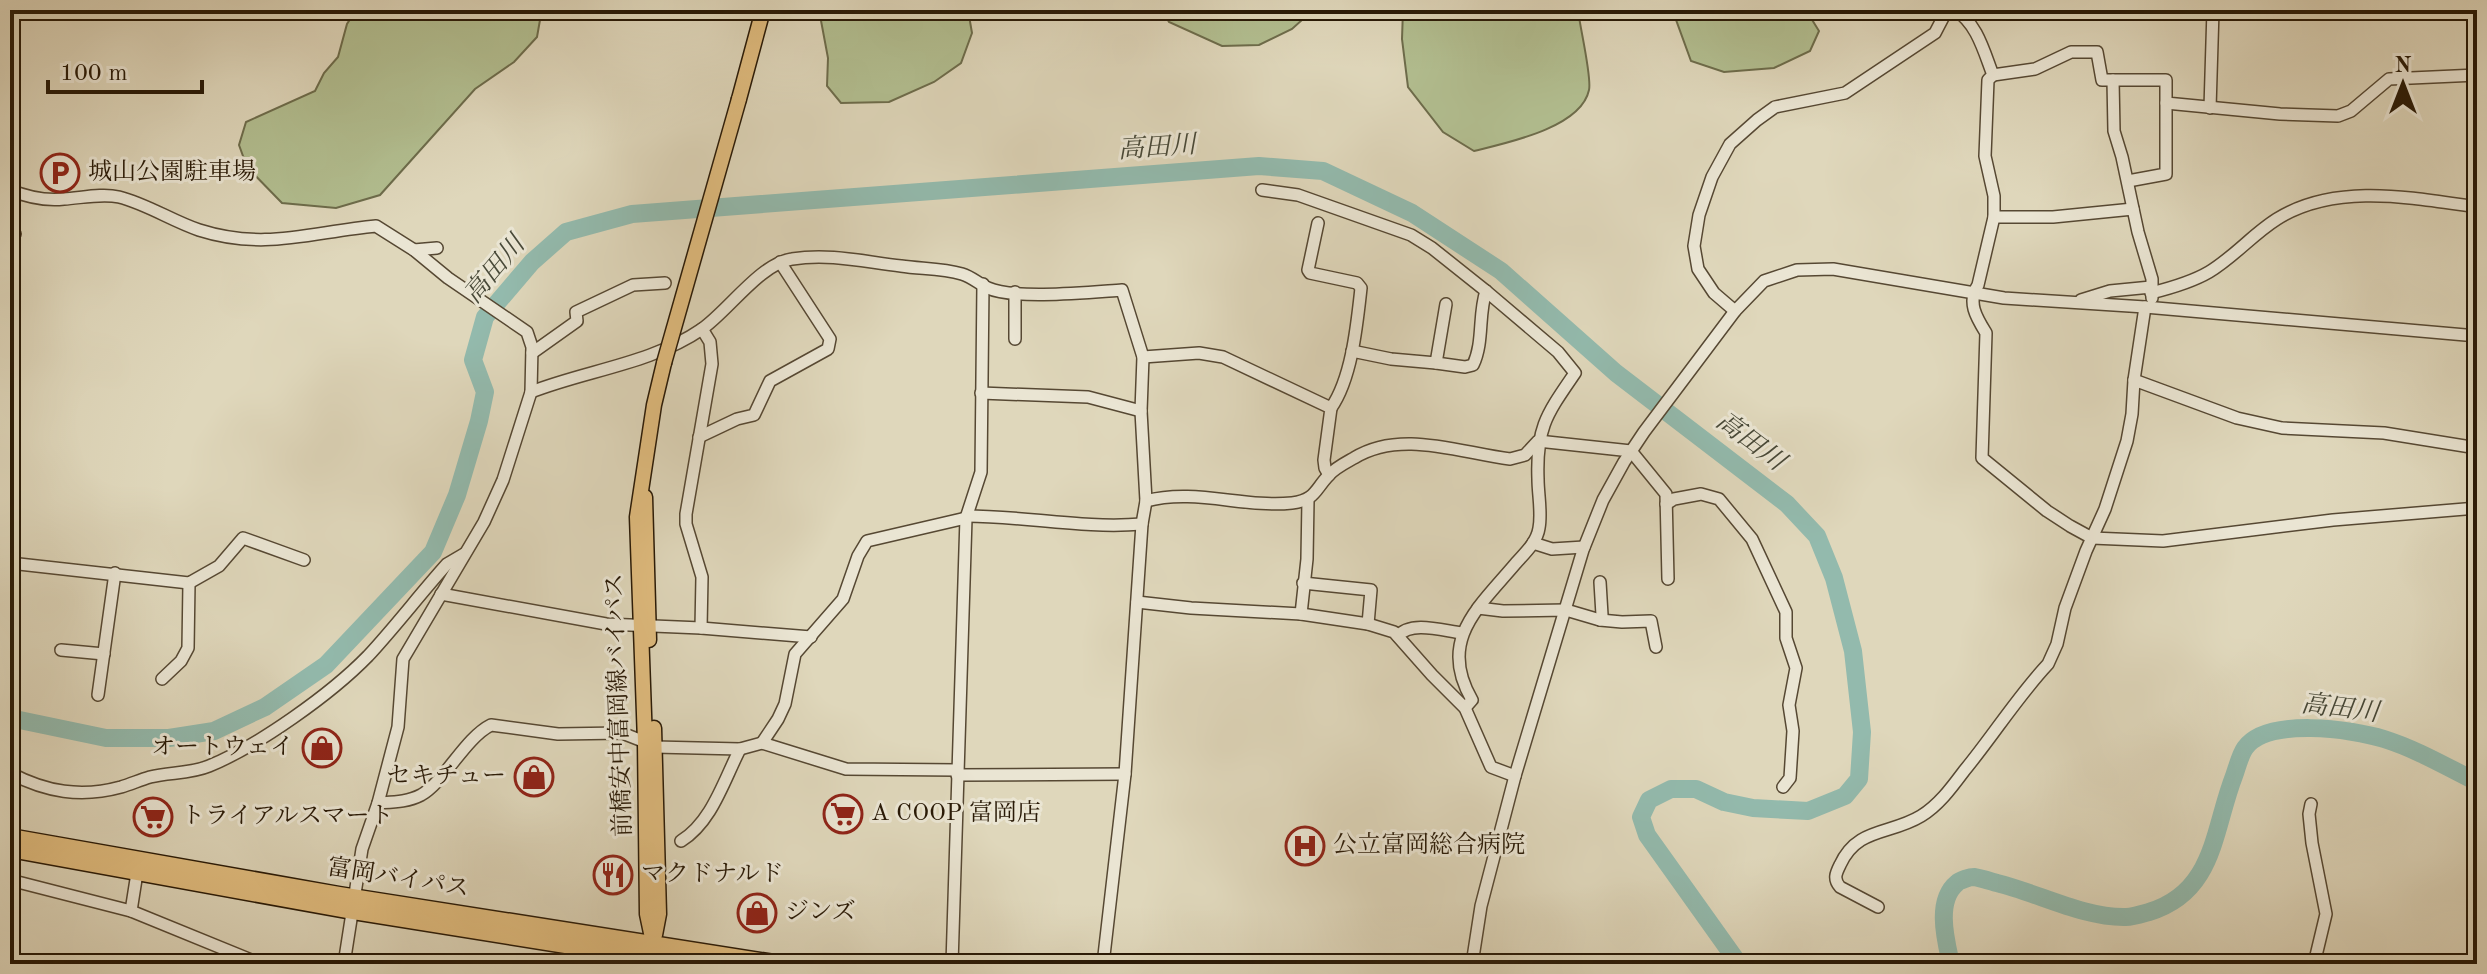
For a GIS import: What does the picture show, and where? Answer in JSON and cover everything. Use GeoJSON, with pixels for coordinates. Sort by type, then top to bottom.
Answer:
{"type":"FeatureCollection","features":[{"type":"Feature","properties":{"kind":"highway","name":"富岡バイパス"},"geometry":{"type":"LineString","coordinates":[[10,837],[606,952],[780,964]]}},
{"type":"Feature","properties":{"kind":"highway","name":"富岡バイパス"},"geometry":{"type":"LineString","coordinates":[[10,849],[137,873],[352,904],[655,956],[685,964]]}},
{"type":"Feature","properties":{"kind":"main road","name":"前橋安中富岡線バイパス"},"geometry":{"type":"LineString","coordinates":[[655,956],[647,914],[650,744],[637,517],[654,405],[664,363],[763,10]]}},
{"type":"Feature","properties":{"kind":"street"},"geometry":{"type":"LineString","coordinates":[[1735,311],[1714,293],[1698,269],[1694,246],[1699,215],[1712,177],[1730,144],[1775,107],[1845,93],[1935,33],[1947,10]]}},
{"type":"Feature","properties":{"kind":"street"},"geometry":{"type":"LineString","coordinates":[[1955,10],[1975,30],[1993,75]]}},
{"type":"Feature","properties":{"kind":"street"},"geometry":{"type":"LineString","coordinates":[[2210,108],[2213,10]]}},
{"type":"Feature","properties":{"kind":"street"},"geometry":{"type":"LineString","coordinates":[[2128,181],[2166,174],[2166,80],[2102,80],[2097,52],[2071,52],[2035,69],[1993,75],[1988,80],[1985,156],[1994,196],[1994,217],[1978,285],[1972,294],[1975,315],[1986,333],[1982,458],[2047,511],[2092,538],[2163,541],[2333,520],[2477,508]]}},
{"type":"Feature","properties":{"kind":"street"},"geometry":{"type":"LineString","coordinates":[[2166,103],[2338,116],[2351,111],[2389,79],[2477,75]]}},
{"type":"Feature","properties":{"kind":"street"},"geometry":{"type":"LineString","coordinates":[[1878,907],[1836,882],[1848,848],[1865,836],[1922,816],[1944,796],[2048,664],[2057,644],[2065,608],[2105,509],[2127,441],[2152,279],[2114,131],[2113,80]]}},
{"type":"Feature","properties":{"kind":"street"},"geometry":{"type":"LineString","coordinates":[[10,190],[36,198],[118,197],[200,230],[255,241],[292,239],[376,226],[527,332],[532,347],[531,392],[503,480],[484,522],[403,659],[398,727],[362,849],[344,964]]}},
{"type":"Feature","properties":{"kind":"street"},"geometry":{"type":"LineString","coordinates":[[1262,190],[1298,195],[1411,235],[1486,291],[1558,352],[1575,373],[1547,414],[1538,441],[1539,528],[1533,543],[1478,608],[1462,633],[1458,647],[1459,674],[1472,700],[1465,708]]}},
{"type":"Feature","properties":{"kind":"street"},"geometry":{"type":"LineString","coordinates":[[2073,303],[2110,291],[2175,287],[2208,273],[2276,220],[2295,209],[2315,203],[2345,197],[2382,196],[2477,207]]}},
{"type":"Feature","properties":{"kind":"street"},"geometry":{"type":"LineString","coordinates":[[1994,217],[2053,217],[2133,209]]}},
{"type":"Feature","properties":{"kind":"street"},"geometry":{"type":"LineString","coordinates":[[1318,223],[1308,270],[1357,283],[1361,288],[1352,351],[1339,397],[1331,408],[1324,460],[1329,475]]}},
{"type":"Feature","properties":{"kind":"street"},"geometry":{"type":"LineString","coordinates":[[414,250],[437,248]]}},
{"type":"Feature","properties":{"kind":"street"},"geometry":{"type":"LineString","coordinates":[[531,392],[648,356],[702,329],[775,265],[790,259],[864,259],[874,263],[947,270],[966,275],[988,288],[1015,292],[1122,290],[1143,357],[1141,411],[1146,501],[1125,774],[1103,964]]}},
{"type":"Feature","properties":{"kind":"street"},"geometry":{"type":"LineString","coordinates":[[699,437],[737,419],[754,415],[770,381],[828,349],[830,339],[780,262]]}},
{"type":"Feature","properties":{"kind":"street"},"geometry":{"type":"LineString","coordinates":[[1472,964],[1481,906],[1515,776],[1584,547],[1603,500],[1644,432],[1735,311],[1764,281],[1797,270],[1833,269],[1972,294],[2477,336]]}},
{"type":"Feature","properties":{"kind":"street"},"geometry":{"type":"LineString","coordinates":[[532,353],[577,321],[576,312],[633,285],[665,283]]}},
{"type":"Feature","properties":{"kind":"street"},"geometry":{"type":"LineString","coordinates":[[952,964],[966,517],[981,472],[983,284]]}},
{"type":"Feature","properties":{"kind":"street"},"geometry":{"type":"LineString","coordinates":[[1352,351],[1391,359],[1465,367],[1473,365],[1477,356],[1481,304],[1486,291]]}},
{"type":"Feature","properties":{"kind":"street"},"geometry":{"type":"LineString","coordinates":[[1015,292],[1015,339]]}},
{"type":"Feature","properties":{"kind":"street"},"geometry":{"type":"LineString","coordinates":[[1436,363],[1446,304]]}},
{"type":"Feature","properties":{"kind":"street"},"geometry":{"type":"LineString","coordinates":[[701,628],[702,577],[686,524],[686,514],[712,364],[710,342],[702,329]]}},
{"type":"Feature","properties":{"kind":"street"},"geometry":{"type":"LineString","coordinates":[[1143,357],[1199,353],[1223,357],[1331,408]]}},
{"type":"Feature","properties":{"kind":"street"},"geometry":{"type":"LineString","coordinates":[[2134,380],[2237,418],[2282,428],[2384,433],[2477,448]]}},
{"type":"Feature","properties":{"kind":"street"},"geometry":{"type":"LineString","coordinates":[[981,393],[1088,397],[1141,411]]}},
{"type":"Feature","properties":{"kind":"street"},"geometry":{"type":"LineString","coordinates":[[1538,441],[1631,451],[1666,494],[1668,579]]}},
{"type":"Feature","properties":{"kind":"street"},"geometry":{"type":"LineString","coordinates":[[1146,501],[1183,496],[1292,503],[1308,500],[1320,490],[1329,475],[1357,456],[1391,445],[1417,444],[1510,459],[1525,455],[1538,441]]}},
{"type":"Feature","properties":{"kind":"street"},"geometry":{"type":"LineString","coordinates":[[1666,504],[1674,499],[1701,494],[1719,499],[1752,539],[1786,612],[1786,638],[1796,668],[1789,705],[1793,731],[1790,778],[1783,787]]}},
{"type":"Feature","properties":{"kind":"street"},"geometry":{"type":"LineString","coordinates":[[1301,614],[1307,559],[1308,500]]}},
{"type":"Feature","properties":{"kind":"street"},"geometry":{"type":"LineString","coordinates":[[762,743],[785,704],[795,654],[843,599],[858,556],[867,541],[966,517],[1001,516],[1120,526],[1142,524]]}},
{"type":"Feature","properties":{"kind":"street"},"geometry":{"type":"LineString","coordinates":[[10,563],[189,583],[219,566],[243,538],[304,560]]}},
{"type":"Feature","properties":{"kind":"street"},"geometry":{"type":"LineString","coordinates":[[1533,543],[1552,549],[1584,547]]}},
{"type":"Feature","properties":{"kind":"street"},"geometry":{"type":"LineString","coordinates":[[10,773],[48,790],[79,794],[123,786],[160,774],[192,772],[208,767],[250,745],[337,685],[367,656],[447,564],[464,554]]}},
{"type":"Feature","properties":{"kind":"street"},"geometry":{"type":"LineString","coordinates":[[98,695],[115,573]]}},
{"type":"Feature","properties":{"kind":"street"},"geometry":{"type":"LineString","coordinates":[[1600,582],[1600,620]]}},
{"type":"Feature","properties":{"kind":"street"},"geometry":{"type":"LineString","coordinates":[[162,679],[181,661],[188,648],[189,583]]}},
{"type":"Feature","properties":{"kind":"street"},"geometry":{"type":"LineString","coordinates":[[1303,583],[1371,590],[1368,624]]}},
{"type":"Feature","properties":{"kind":"street"},"geometry":{"type":"LineString","coordinates":[[441,594],[606,624],[811,637]]}},
{"type":"Feature","properties":{"kind":"street"},"geometry":{"type":"LineString","coordinates":[[1137,602],[1301,614],[1368,624],[1394,632],[1465,708],[1491,767],[1515,776]]}},
{"type":"Feature","properties":{"kind":"street"},"geometry":{"type":"LineString","coordinates":[[1478,608],[1503,611],[1566,610],[1600,620],[1651,621],[1656,647]]}},
{"type":"Feature","properties":{"kind":"street"},"geometry":{"type":"LineString","coordinates":[[1398,636],[1402,631],[1417,628],[1462,633]]}},
{"type":"Feature","properties":{"kind":"street"},"geometry":{"type":"LineString","coordinates":[[61,650],[104,654]]}},
{"type":"Feature","properties":{"kind":"street"},"geometry":{"type":"LineString","coordinates":[[378,803],[408,800],[423,794],[491,725],[558,734],[622,733],[650,744],[740,749],[762,743],[846,769],[1125,774]]}},
{"type":"Feature","properties":{"kind":"street"},"geometry":{"type":"LineString","coordinates":[[681,841],[696,828],[717,799],[740,749]]}},
{"type":"Feature","properties":{"kind":"street"},"geometry":{"type":"LineString","coordinates":[[2311,804],[2312,843],[2326,914],[2314,964]]}},
{"type":"Feature","properties":{"kind":"street"},"geometry":{"type":"LineString","coordinates":[[131,911],[137,873]]}},
{"type":"Feature","properties":{"kind":"street"},"geometry":{"type":"LineString","coordinates":[[10,880],[131,911],[261,964]]}},
{"type":"Feature","properties":{"kind":"street"},"geometry":{"type":"LineString","coordinates":[[593,964],[606,952]]}},
{"type":"Feature","properties":{"kind":"green space"},"geometry":{"type":"Polygon","coordinates":[[[356,10],[531,10],[540,20],[537,37],[514,62],[475,89],[380,195],[336,208],[282,203],[247,167],[239,145],[246,122],[315,91],[324,73],[338,57],[347,24],[356,10]]]}},
{"type":"Feature","properties":{"kind":"green space"},"geometry":{"type":"Polygon","coordinates":[[[819,10],[968,10],[972,33],[961,63],[934,82],[889,102],[841,103],[827,86],[828,58],[819,10]]]}},
{"type":"Feature","properties":{"kind":"green space"},"geometry":{"type":"Polygon","coordinates":[[[1162,10],[1313,10],[1292,29],[1259,45],[1222,46],[1169,22],[1162,10]]]}},
{"type":"Feature","properties":{"kind":"green space"},"geometry":{"type":"Polygon","coordinates":[[[1403,10],[1578,10],[1589,84],[1583,103],[1558,124],[1540,132],[1474,151],[1443,132],[1408,87],[1402,39],[1403,10]]]}},
{"type":"Feature","properties":{"kind":"green space"},"geometry":{"type":"Polygon","coordinates":[[[1675,10],[1806,10],[1819,31],[1810,51],[1774,68],[1724,72],[1691,61],[1675,10]]]}},
{"type":"Feature","properties":{"kind":"green space"},"geometry":{"type":"Polygon","coordinates":[[[2402,10],[2477,10],[2477,16],[2431,18],[2402,10]]]}},
{"type":"Feature","properties":{"kind":"waterway","name":"高田川"},"geometry":{"type":"LineString","coordinates":[[10,718],[106,738],[169,738],[214,731],[265,707],[326,665],[433,552],[457,495],[479,421],[485,392],[473,360],[485,317],[532,262],[566,232],[632,214],[1259,166],[1323,171],[1412,213],[1501,271],[1616,373],[1787,504],[1817,536],[1834,578],[1853,651],[1862,732],[1859,779],[1845,796],[1808,811],[1753,808],[1724,802],[1696,789],[1671,789],[1649,800],[1641,817],[1647,835],[1739,964]]}},
{"type":"Feature","properties":{"kind":"waterway","name":"高田川"},"geometry":{"type":"LineString","coordinates":[[1951,964],[1944,910],[1950,891],[1968,878],[2013,887],[2094,914],[2110,916],[2135,916],[2171,903],[2187,890],[2208,857],[2243,751],[2256,738],[2272,732],[2311,728],[2370,735],[2408,748],[2477,782]]}},
{"type":"Feature","properties":{"kind":"place","name":"城山公園駐車場"},"geometry":{"type":"Point","coordinates":[60,173]}},
{"type":"Feature","properties":{"kind":"place","name":"オートウェイ"},"geometry":{"type":"Point","coordinates":[322,748]}},
{"type":"Feature","properties":{"kind":"place","name":"セキチュー"},"geometry":{"type":"Point","coordinates":[534,777]}},
{"type":"Feature","properties":{"kind":"place","name":"A COOP 富岡店"},"geometry":{"type":"Point","coordinates":[843,814]}},
{"type":"Feature","properties":{"kind":"place","name":"トライアルスマート"},"geometry":{"type":"Point","coordinates":[153,817]}},
{"type":"Feature","properties":{"kind":"place","name":"公立富岡総合病院"},"geometry":{"type":"Point","coordinates":[1305,846]}},
{"type":"Feature","properties":{"kind":"place","name":"マクドナルド"},"geometry":{"type":"Point","coordinates":[613,875]}},
{"type":"Feature","properties":{"kind":"place","name":"ジンズ"},"geometry":{"type":"Point","coordinates":[757,913]}}]}
